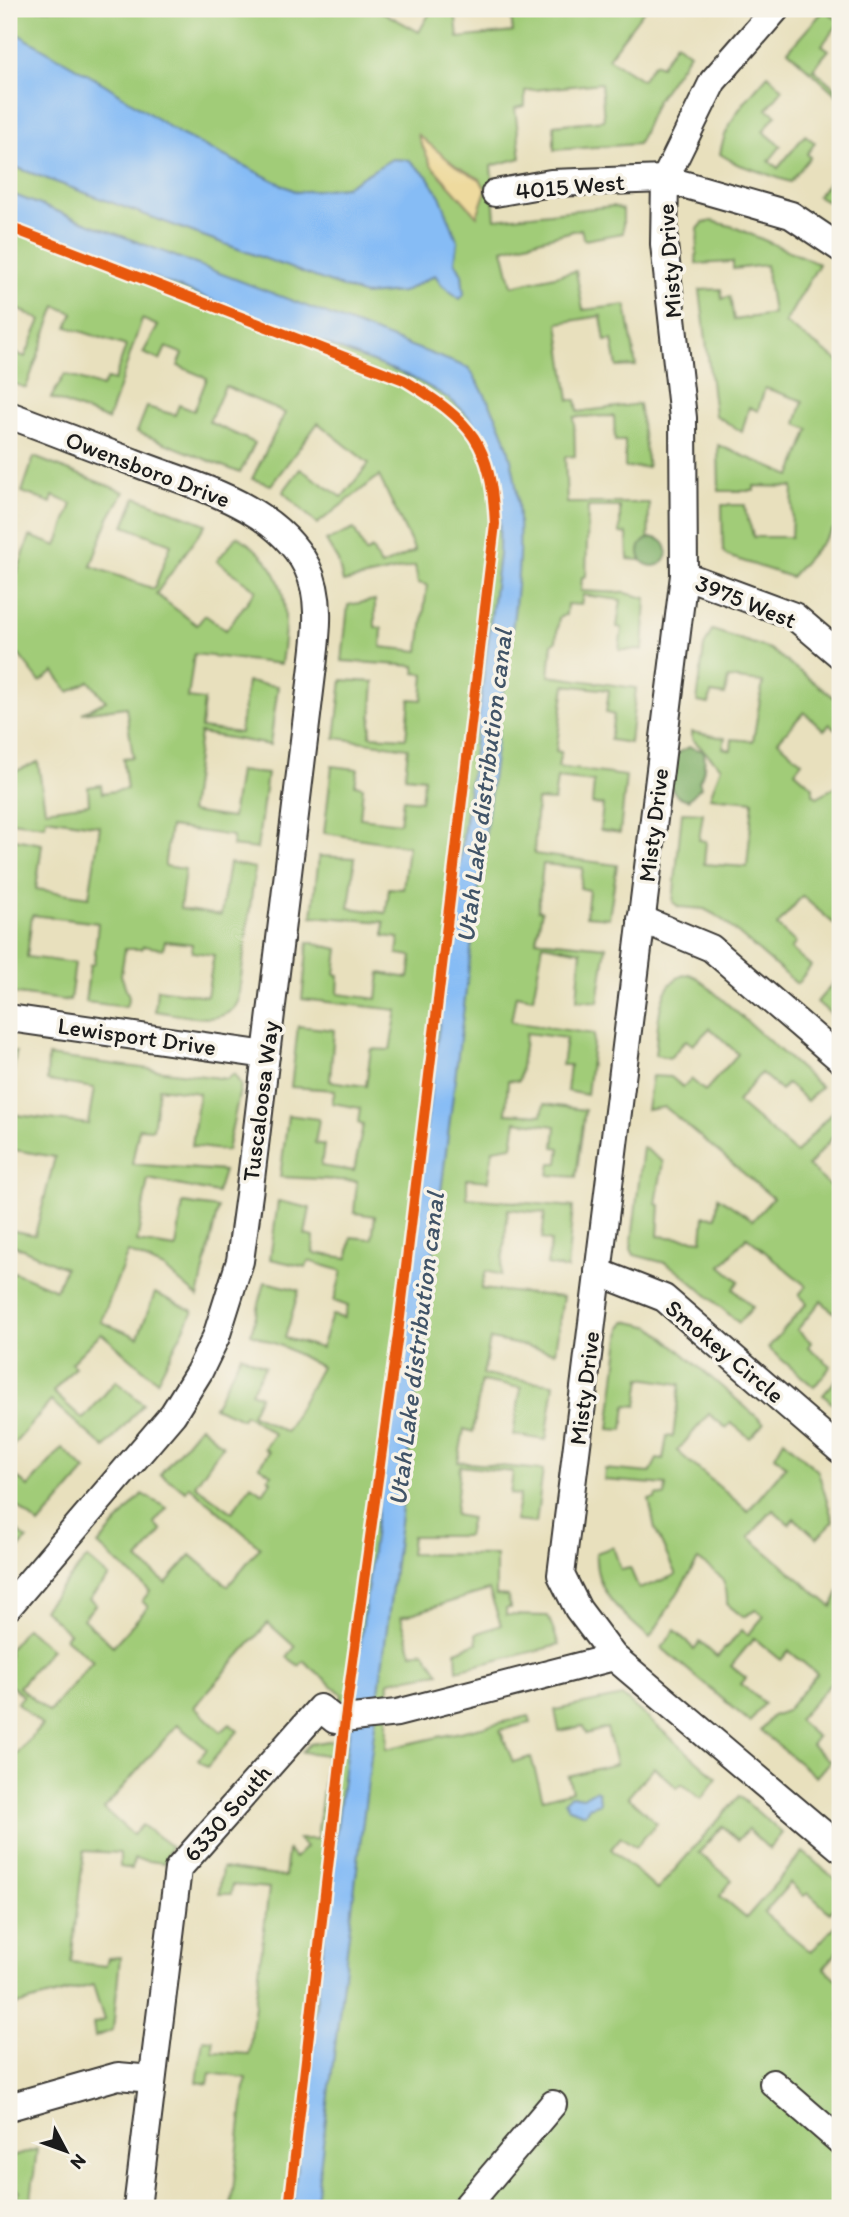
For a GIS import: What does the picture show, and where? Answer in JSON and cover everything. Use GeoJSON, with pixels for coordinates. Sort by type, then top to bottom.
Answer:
{"type":"FeatureCollection","features":[{"type":"Feature","properties":{"kind":"street","name":"Misty Drive"},"geometry":{"type":"LineString","coordinates":[[776,9],[713,81],[664,179],[664,244],[683,418],[684,575],[561,1575],[578,1609],[614,1657],[840,1848]]}},
{"type":"Feature","properties":{"kind":"street","name":"4015 West"},"geometry":{"type":"LineString","coordinates":[[495,193],[551,183],[664,179],[791,215],[840,248]]}},
{"type":"Feature","properties":{"kind":"street","name":"Owensboro Drive"},"geometry":{"type":"LineString","coordinates":[[9,415],[235,502],[281,533]]}},
{"type":"Feature","properties":{"kind":"street","name":"Tuscaloosa Way"},"geometry":{"type":"LineString","coordinates":[[9,1606],[173,1414],[216,1337],[240,1261],[317,637],[314,585],[307,566],[281,533]]}},
{"type":"Feature","properties":{"kind":"street","name":"3975 West"},"geometry":{"type":"LineString","coordinates":[[684,575],[794,616],[840,655]]}},
{"type":"Feature","properties":{"kind":"street"},"geometry":{"type":"LineString","coordinates":[[641,919],[711,948],[840,1059]]}},
{"type":"Feature","properties":{"kind":"street","name":"Lewisport Drive"},"geometry":{"type":"LineString","coordinates":[[9,1018],[266,1055]]}},
{"type":"Feature","properties":{"kind":"street","name":"Smokey Circle"},"geometry":{"type":"LineString","coordinates":[[598,1272],[664,1298],[840,1450]]}},
{"type":"Feature","properties":{"kind":"street","name":"6330 South"},"geometry":{"type":"LineString","coordinates":[[137,2208],[178,1869],[320,1708],[335,1720],[397,1713],[614,1657]]}},
{"type":"Feature","properties":{"kind":"street"},"geometry":{"type":"LineString","coordinates":[[9,2107],[118,2076],[152,2079]]}},
{"type":"Feature","properties":{"kind":"street"},"geometry":{"type":"LineString","coordinates":[[773,2082],[840,2141]]}},
{"type":"Feature","properties":{"kind":"street"},"geometry":{"type":"LineString","coordinates":[[465,2208],[553,2104]]}},
{"type":"Feature","properties":{"kind":"green space"},"geometry":{"type":"Polygon","coordinates":[[[9,9],[377,9],[419,32],[432,9],[455,9],[458,38],[513,32],[510,9],[542,9],[547,17],[558,9],[645,9],[608,58],[642,80],[654,63],[661,66],[676,43],[690,53],[657,100],[638,144],[554,150],[554,125],[604,120],[601,83],[525,91],[525,106],[515,108],[521,158],[491,166],[495,219],[613,206],[623,210],[623,233],[584,240],[581,229],[503,249],[512,286],[576,271],[583,310],[626,305],[636,366],[617,367],[612,340],[605,341],[601,316],[558,323],[569,400],[576,400],[578,412],[639,404],[648,467],[625,468],[625,441],[615,441],[614,416],[574,417],[575,456],[565,457],[567,503],[649,503],[648,561],[628,559],[627,534],[620,533],[620,507],[588,507],[586,577],[582,577],[581,591],[625,593],[646,598],[643,650],[619,650],[622,628],[617,627],[621,600],[583,595],[581,605],[567,604],[566,615],[559,617],[556,641],[552,644],[549,676],[636,688],[630,743],[610,740],[614,715],[606,713],[609,690],[565,685],[556,751],[561,752],[558,767],[626,776],[620,833],[600,830],[603,805],[592,804],[594,782],[557,778],[554,801],[537,800],[534,854],[617,865],[609,918],[586,916],[589,890],[580,888],[583,868],[543,864],[538,910],[542,911],[536,940],[606,947],[598,1002],[577,1000],[581,951],[543,944],[533,998],[516,995],[511,1022],[594,1034],[587,1095],[567,1091],[570,1065],[562,1065],[566,1038],[526,1033],[519,1081],[508,1080],[506,1113],[542,1115],[544,1104],[585,1110],[576,1177],[549,1175],[551,1163],[558,1163],[560,1148],[554,1147],[556,1126],[516,1121],[512,1146],[493,1149],[488,1181],[467,1179],[467,1198],[573,1207],[567,1269],[547,1265],[551,1241],[542,1239],[545,1213],[508,1209],[501,1275],[486,1271],[481,1289],[563,1297],[555,1352],[490,1339],[483,1375],[554,1384],[546,1440],[513,1435],[521,1388],[481,1381],[473,1432],[464,1429],[458,1462],[543,1470],[536,1523],[515,1521],[520,1495],[510,1494],[513,1472],[460,1466],[455,1515],[471,1518],[467,1536],[412,1536],[410,1554],[496,1555],[496,1595],[508,1596],[510,1608],[506,1608],[506,1615],[548,1616],[559,1645],[457,1670],[456,1651],[477,1643],[476,1634],[501,1625],[489,1590],[401,1617],[412,1653],[424,1651],[439,1673],[389,1681],[386,1749],[529,1716],[531,1723],[500,1730],[513,1762],[531,1757],[543,1799],[572,1791],[568,1776],[616,1764],[607,1728],[586,1734],[583,1726],[559,1731],[555,1710],[622,1696],[717,1778],[701,1799],[682,1784],[677,1788],[654,1767],[628,1797],[657,1823],[636,1847],[621,1837],[611,1849],[657,1890],[739,1796],[782,1833],[769,1849],[748,1829],[738,1840],[722,1826],[699,1853],[732,1880],[720,1896],[746,1918],[803,1852],[840,1883],[840,1901],[830,1913],[808,1893],[804,1896],[790,1883],[764,1913],[811,1952],[840,1921],[840,1949],[824,1968],[840,1983],[840,2208],[231,2208],[246,2078],[210,2073],[208,2084],[197,2082],[203,2039],[213,2040],[213,2052],[249,2054],[269,1888],[232,1885],[231,1894],[219,1894],[222,1868],[285,1877],[288,1850],[295,1858],[306,1847],[298,1839],[317,1839],[327,1755],[302,1752],[310,1744],[335,1740],[342,1694],[304,1661],[299,1666],[287,1657],[295,1647],[268,1623],[194,1707],[221,1732],[230,1724],[238,1731],[207,1767],[198,1760],[207,1749],[177,1725],[104,1809],[133,1835],[142,1825],[171,1846],[164,1863],[134,1859],[132,1869],[120,1867],[120,1853],[84,1851],[71,1962],[106,1966],[108,1958],[120,1957],[113,2030],[95,2037],[93,2024],[104,2020],[93,1985],[9,2007],[9,1763],[42,1725],[17,1703],[23,1696],[9,1684],[9,1649],[26,1628],[51,1649],[19,1687],[49,1712],[93,1661],[65,1638],[69,1633],[43,1609],[87,1558],[109,1577],[89,1599],[96,1604],[83,1619],[113,1646],[148,1607],[142,1601],[150,1591],[98,1545],[142,1494],[167,1508],[154,1523],[162,1531],[138,1560],[166,1583],[191,1555],[228,1586],[260,1547],[189,1486],[186,1491],[160,1474],[200,1426],[223,1445],[195,1485],[232,1512],[251,1485],[263,1493],[271,1481],[268,1478],[271,1474],[259,1466],[269,1452],[264,1448],[274,1434],[245,1414],[242,1419],[214,1407],[241,1355],[265,1366],[251,1392],[260,1396],[251,1414],[286,1432],[321,1367],[286,1348],[251,1334],[265,1282],[299,1290],[285,1338],[321,1348],[332,1315],[344,1318],[348,1306],[334,1301],[342,1271],[309,1261],[306,1267],[270,1259],[278,1201],[310,1208],[305,1235],[314,1237],[313,1253],[348,1258],[351,1237],[372,1239],[375,1216],[354,1213],[357,1181],[280,1177],[288,1115],[319,1119],[315,1143],[324,1145],[321,1166],[354,1171],[363,1125],[358,1123],[360,1108],[332,1103],[335,1090],[291,1087],[298,1026],[334,1030],[330,1081],[366,1086],[371,1049],[390,1050],[397,1010],[302,999],[308,942],[338,949],[335,974],[339,975],[338,994],[377,999],[380,973],[409,978],[412,956],[397,954],[399,938],[384,936],[384,922],[312,916],[319,856],[355,858],[349,908],[386,913],[389,888],[403,889],[408,846],[324,833],[332,766],[358,769],[355,785],[363,787],[360,818],[400,823],[403,799],[421,801],[424,778],[405,776],[408,748],[335,738],[342,680],[374,682],[370,736],[406,738],[410,699],[422,700],[424,674],[415,673],[415,666],[342,661],[348,605],[375,600],[375,627],[382,628],[381,647],[419,651],[427,585],[418,583],[415,566],[343,582],[338,561],[326,541],[354,529],[366,553],[372,549],[381,566],[415,551],[379,476],[317,524],[283,492],[300,469],[342,497],[369,464],[318,423],[271,485],[252,479],[285,413],[225,386],[209,422],[255,443],[240,473],[137,432],[147,407],[175,415],[179,405],[194,411],[207,378],[178,366],[183,354],[166,347],[160,360],[143,353],[158,326],[142,319],[108,420],[51,398],[65,374],[102,387],[107,379],[114,381],[126,346],[67,327],[73,313],[56,306],[26,388],[9,382],[9,350],[25,357],[41,320],[9,305],[9,9]]]}},
{"type":"Feature","properties":{"kind":"green space"},"geometry":{"type":"Polygon","coordinates":[[[825,9],[840,22],[822,45],[829,50],[813,69],[840,92],[840,98],[788,51],[825,9]]]}},
{"type":"Feature","properties":{"kind":"green space"},"geometry":{"type":"Polygon","coordinates":[[[768,75],[783,89],[767,109],[776,115],[763,131],[781,146],[769,161],[778,168],[805,135],[815,143],[807,154],[810,157],[790,182],[737,164],[720,154],[732,121],[768,75]]]}},
{"type":"Feature","properties":{"kind":"green space"},"geometry":{"type":"Polygon","coordinates":[[[840,170],[840,207],[817,196],[840,170]]]}},
{"type":"Feature","properties":{"kind":"green space"},"geometry":{"type":"Polygon","coordinates":[[[712,221],[734,227],[819,264],[785,323],[840,362],[840,522],[791,577],[727,556],[723,551],[722,505],[745,505],[753,537],[791,537],[793,487],[754,486],[754,491],[719,491],[718,445],[791,476],[809,429],[796,424],[803,401],[765,388],[758,411],[749,407],[742,432],[715,415],[700,290],[721,289],[722,299],[730,296],[734,320],[773,314],[766,265],[733,269],[733,262],[696,264],[698,229],[703,223],[712,221]]]}},
{"type":"Feature","properties":{"kind":"green space"},"geometry":{"type":"Polygon","coordinates":[[[34,457],[124,492],[108,520],[91,566],[154,589],[171,544],[124,526],[136,497],[206,524],[156,594],[197,625],[205,615],[226,630],[256,590],[217,561],[237,536],[267,562],[282,591],[285,625],[281,664],[194,654],[188,698],[204,700],[201,728],[240,733],[247,682],[278,686],[270,745],[200,733],[190,812],[232,818],[239,771],[267,774],[257,849],[232,846],[233,836],[170,827],[165,861],[165,866],[185,869],[180,909],[221,915],[229,863],[255,868],[238,1002],[223,1015],[201,1018],[155,1011],[157,989],[207,996],[214,955],[192,952],[192,944],[165,941],[163,949],[143,946],[142,949],[125,949],[121,975],[129,997],[126,1007],[85,1002],[90,965],[94,964],[98,923],[32,915],[27,957],[75,963],[70,1001],[9,993],[9,838],[42,844],[36,889],[89,897],[100,826],[46,818],[45,825],[9,821],[9,774],[38,762],[45,810],[89,804],[88,787],[101,785],[102,793],[127,789],[123,758],[133,757],[126,707],[82,713],[106,701],[89,681],[69,692],[54,672],[40,682],[19,655],[9,662],[9,570],[17,573],[30,536],[57,546],[72,504],[53,496],[51,503],[22,492],[34,457]]]}},
{"type":"Feature","properties":{"kind":"green space"},"geometry":{"type":"Polygon","coordinates":[[[653,538],[663,542],[667,552],[663,562],[653,566],[643,562],[639,552],[643,542],[653,538]]]}},
{"type":"Feature","properties":{"kind":"green space"},"geometry":{"type":"Polygon","coordinates":[[[712,630],[770,649],[840,702],[840,732],[830,724],[824,730],[804,712],[778,741],[802,762],[795,771],[813,787],[813,794],[817,797],[840,784],[840,929],[802,896],[777,926],[796,943],[791,949],[811,966],[797,984],[719,917],[704,909],[679,907],[673,902],[682,812],[703,813],[699,840],[706,841],[704,864],[747,867],[753,801],[710,797],[721,767],[692,739],[692,732],[725,738],[723,748],[731,750],[732,739],[753,741],[763,682],[728,678],[725,695],[711,693],[709,704],[697,702],[704,647],[712,630]]]}},
{"type":"Feature","properties":{"kind":"green space"},"geometry":{"type":"Polygon","coordinates":[[[689,747],[704,751],[704,763],[699,781],[701,787],[688,800],[677,796],[667,782],[671,757],[689,747]]]}},
{"type":"Feature","properties":{"kind":"green space"},"geometry":{"type":"Polygon","coordinates":[[[689,974],[698,978],[821,1087],[807,1101],[787,1083],[781,1090],[761,1073],[737,1102],[796,1153],[840,1103],[840,1143],[833,1137],[808,1166],[840,1195],[840,1318],[821,1301],[797,1330],[811,1342],[808,1347],[831,1366],[814,1387],[768,1348],[807,1303],[799,1295],[806,1286],[747,1237],[721,1266],[739,1281],[733,1289],[753,1307],[739,1323],[679,1271],[665,1263],[634,1255],[631,1249],[643,1147],[663,1162],[656,1204],[660,1205],[658,1236],[702,1240],[704,1216],[716,1217],[718,1197],[753,1220],[773,1198],[665,1107],[647,1110],[652,1076],[671,1077],[683,1087],[691,1079],[705,1091],[738,1054],[710,1028],[693,1045],[686,1040],[670,1058],[655,1055],[664,994],[678,978],[689,974]]]}},
{"type":"Feature","properties":{"kind":"green space"},"geometry":{"type":"Polygon","coordinates":[[[840,975],[840,1022],[817,1002],[840,975]]]}},
{"type":"Feature","properties":{"kind":"green space"},"geometry":{"type":"Polygon","coordinates":[[[9,1051],[16,1052],[9,1103],[9,1051]]]}},
{"type":"Feature","properties":{"kind":"green space"},"geometry":{"type":"Polygon","coordinates":[[[48,1056],[227,1079],[234,1074],[241,1085],[227,1151],[192,1146],[199,1093],[159,1088],[153,1129],[139,1128],[132,1164],[224,1171],[217,1193],[148,1179],[137,1242],[176,1248],[183,1203],[218,1208],[198,1297],[164,1268],[128,1252],[101,1322],[138,1337],[155,1293],[193,1311],[157,1381],[101,1333],[71,1363],[75,1367],[53,1392],[83,1419],[116,1381],[143,1404],[105,1448],[51,1401],[9,1450],[9,1279],[14,1272],[56,1290],[65,1268],[9,1243],[9,1230],[35,1235],[55,1157],[9,1149],[9,1114],[88,1124],[94,1088],[47,1081],[48,1056]]]}},
{"type":"Feature","properties":{"kind":"green space"},"geometry":{"type":"Polygon","coordinates":[[[625,1321],[652,1327],[764,1423],[750,1438],[731,1423],[726,1428],[709,1414],[677,1451],[748,1511],[786,1466],[775,1456],[784,1440],[818,1471],[833,1521],[817,1538],[794,1518],[789,1524],[773,1510],[749,1537],[832,1607],[840,1590],[840,1687],[833,1681],[798,1720],[817,1737],[811,1745],[830,1761],[816,1777],[760,1730],[772,1716],[786,1711],[817,1674],[789,1651],[781,1660],[754,1638],[731,1666],[746,1678],[741,1684],[764,1703],[750,1722],[662,1648],[675,1630],[694,1649],[700,1642],[717,1657],[742,1630],[748,1635],[764,1616],[756,1610],[743,1617],[727,1604],[724,1582],[698,1560],[650,1638],[620,1611],[599,1579],[596,1553],[613,1547],[621,1570],[630,1568],[639,1589],[676,1575],[655,1529],[649,1499],[655,1499],[656,1495],[665,1496],[666,1485],[604,1480],[605,1469],[650,1473],[657,1459],[663,1460],[667,1436],[673,1437],[680,1384],[641,1378],[637,1406],[626,1405],[623,1430],[609,1429],[621,1328],[625,1321]]]}},
{"type":"Feature","properties":{"kind":"green space"},"geometry":{"type":"Polygon","coordinates":[[[840,1375],[840,1411],[823,1395],[840,1375]]]}},
{"type":"Feature","properties":{"kind":"green space"},"geometry":{"type":"Polygon","coordinates":[[[62,1448],[86,1470],[39,1525],[9,1499],[9,1470],[28,1487],[62,1448]]]}},
{"type":"Feature","properties":{"kind":"green space"},"geometry":{"type":"Polygon","coordinates":[[[9,1524],[27,1539],[9,1560],[9,1524]]]}},
{"type":"Feature","properties":{"kind":"green space"},"geometry":{"type":"Polygon","coordinates":[[[37,2149],[30,2208],[9,2208],[19,2191],[9,2182],[9,2158],[37,2149]]]}},
{"type":"Feature","properties":{"kind":"sand"},"geometry":{"type":"Polygon","coordinates":[[[417,134],[456,166],[480,179],[486,190],[477,216],[431,165],[417,134]]]}},
{"type":"Feature","properties":{"kind":"water"},"geometry":{"type":"Polygon","coordinates":[[[9,29],[106,85],[180,134],[297,192],[345,187],[392,159],[409,160],[427,176],[440,196],[458,242],[455,261],[462,274],[464,295],[460,299],[442,285],[435,275],[403,292],[364,295],[9,165],[9,29]]]}},
{"type":"Feature","properties":{"kind":"water","name":"Utah Lake distribution canal"},"geometry":{"type":"Polygon","coordinates":[[[9,193],[469,368],[501,426],[513,470],[519,542],[514,616],[315,2208],[292,2208],[336,1834],[499,554],[498,491],[489,452],[481,434],[469,417],[443,395],[411,377],[9,222],[9,193]]]}},
{"type":"Feature","properties":{"kind":"water"},"geometry":{"type":"Polygon","coordinates":[[[595,1790],[599,1792],[600,1803],[589,1807],[585,1814],[569,1808],[565,1802],[570,1795],[583,1797],[595,1790]]]}},
{"type":"Feature","properties":{"kind":"cycle path"},"geometry":{"type":"LineString","coordinates":[[9,227],[404,380],[447,409],[474,437],[483,454],[493,496],[495,524],[398,1334],[345,1719],[289,2208]]}}]}
